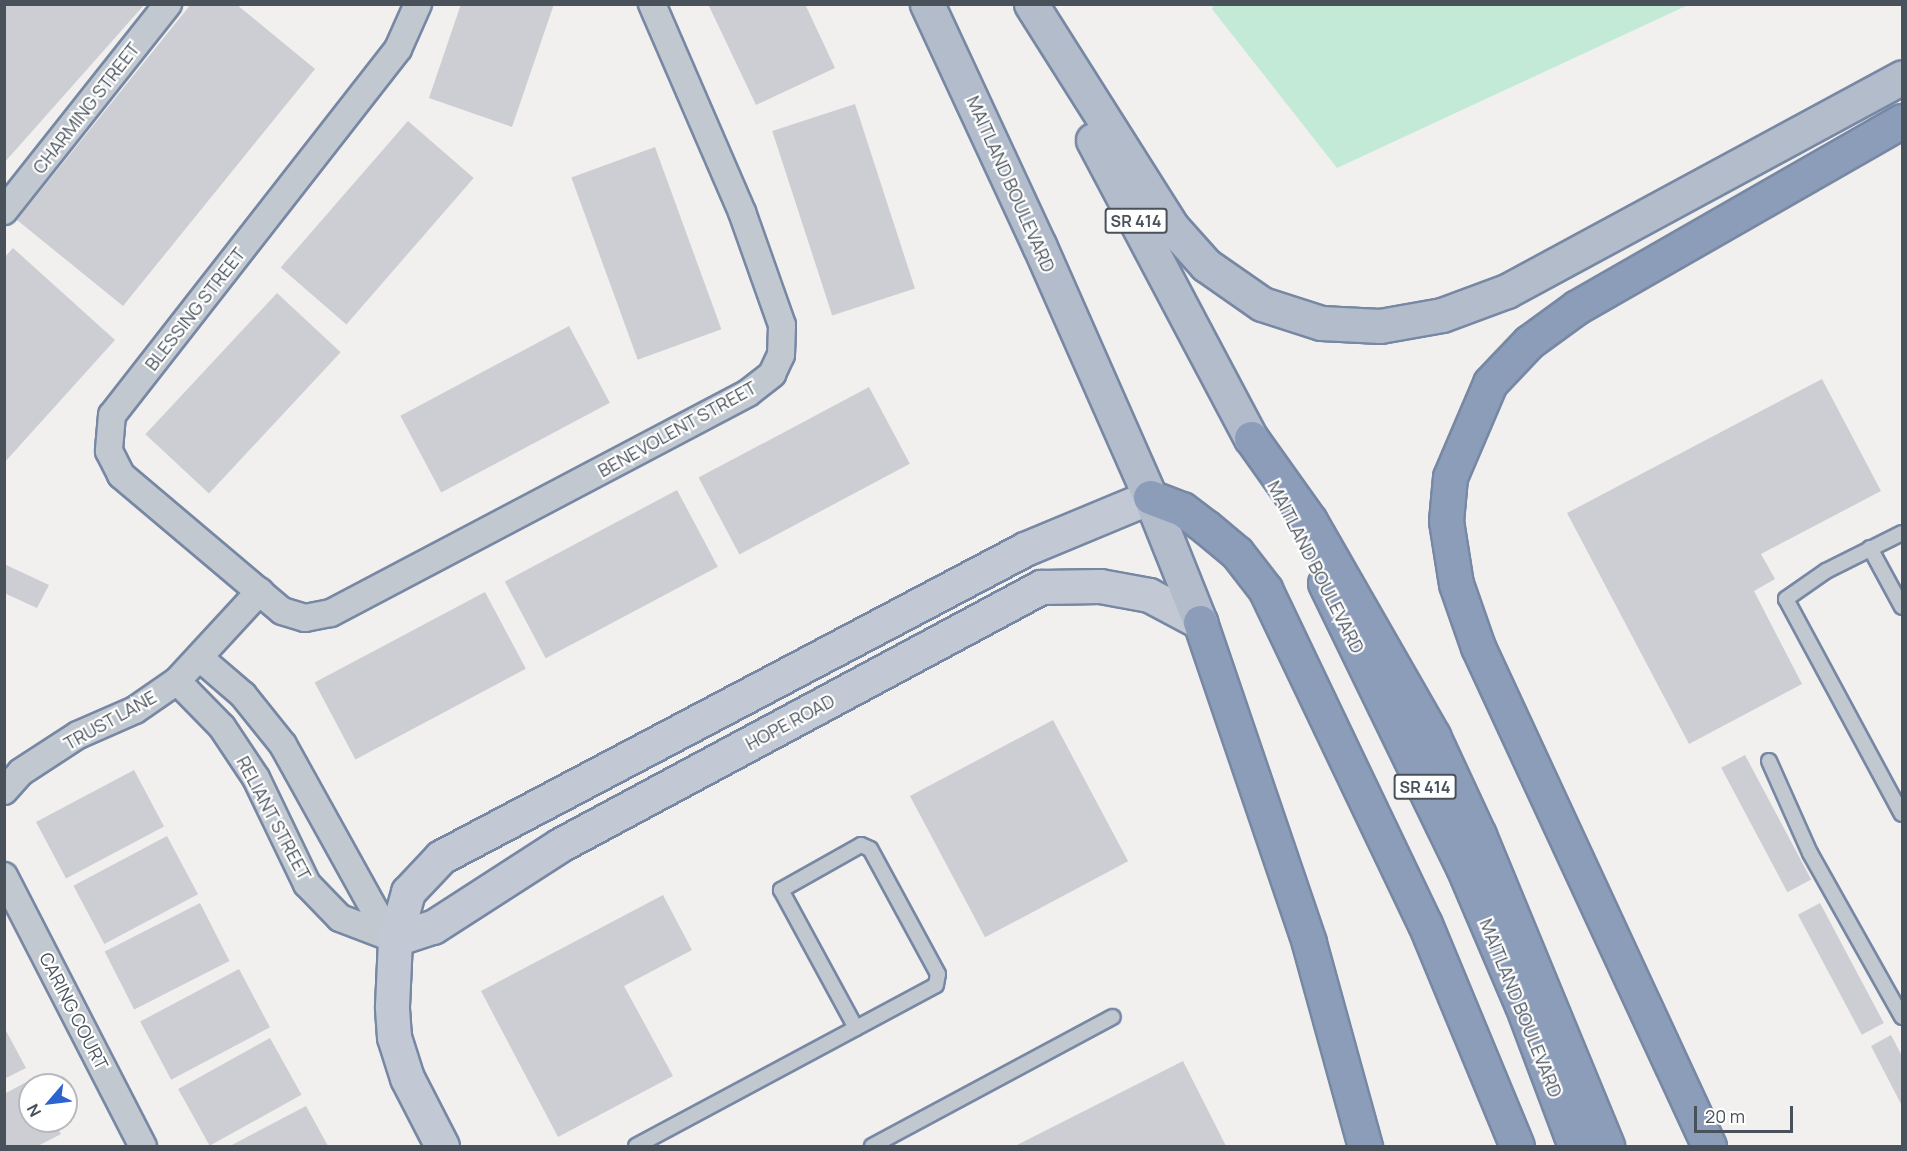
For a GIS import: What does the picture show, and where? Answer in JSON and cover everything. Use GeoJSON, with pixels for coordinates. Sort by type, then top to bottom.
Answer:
{"type":"FeatureCollection","features":[{"type":"Feature","properties":{"kind":"highway"},"geometry":{"type":"LineString","coordinates":[[1709,1146],[1478,647],[1456,584],[1446,520],[1450,477],[1490,383],[1529,342],[1577,307],[1902,121]]}},
{"type":"Feature","properties":{"kind":"highway"},"geometry":{"type":"LineString","coordinates":[[1251,438],[1322,540],[1433,736],[1479,835],[1607,1146]]}},
{"type":"Feature","properties":{"kind":"highway","name":"MAITLAND BOULEVARD"},"geometry":{"type":"LineString","coordinates":[[1251,438],[1463,867],[1522,1005],[1575,1146]]}},
{"type":"Feature","properties":{"kind":"highway"},"geometry":{"type":"LineString","coordinates":[[1150,497],[1182,509],[1206,526],[1238,554],[1265,589],[1425,924],[1517,1146]]}},
{"type":"Feature","properties":{"kind":"highway","name":"MAITLAND BOULEVARD"},"geometry":{"type":"LineString","coordinates":[[1200,622],[1309,943],[1365,1146]]}},
{"type":"Feature","properties":{"kind":"main road","name":"MAITLAND BOULEVARD"},"geometry":{"type":"LineString","coordinates":[[927,4],[1150,497],[1200,622]]}},
{"type":"Feature","properties":{"kind":"main road","name":"MAITLAND BOULEVARD"},"geometry":{"type":"LineString","coordinates":[[1021,4],[1251,438]]}},
{"type":"Feature","properties":{"kind":"main road"},"geometry":{"type":"LineString","coordinates":[[1031,4],[1172,227],[1206,265],[1262,304],[1320,323],[1380,326],[1442,315],[1507,291],[1902,77]]}},
{"type":"Feature","properties":{"kind":"main road"},"geometry":{"type":"LineString","coordinates":[[442,1146],[407,1078],[394,1037],[391,936],[408,892],[441,857],[469,840],[1025,549],[1150,497]]}},
{"type":"Feature","properties":{"kind":"main road","name":"HOPE ROAD"},"geometry":{"type":"LineString","coordinates":[[391,936],[433,927],[560,845],[1041,587],[1100,586],[1149,595],[1200,622]]}},
{"type":"Feature","properties":{"kind":"street","name":"CHARMING STREET"},"geometry":{"type":"LineString","coordinates":[[4,211],[168,4]]}},
{"type":"Feature","properties":{"kind":"street","name":"BLESSING STREET"},"geometry":{"type":"LineString","coordinates":[[260,591],[121,475],[109,451],[112,415],[398,49],[417,4]]}},
{"type":"Feature","properties":{"kind":"street","name":"BENEVOLENT STREET"},"geometry":{"type":"LineString","coordinates":[[260,591],[290,613],[306,618],[331,613],[748,393],[772,374],[781,355],[782,325],[737,201],[652,4]]}},
{"type":"Feature","properties":{"kind":"street","name":"TRUST LANE"},"geometry":{"type":"LineString","coordinates":[[4,791],[21,772],[78,735],[135,710],[177,681],[260,591]]}},
{"type":"Feature","properties":{"kind":"street"},"geometry":{"type":"LineString","coordinates":[[200,658],[243,695],[283,745],[391,936]]}},
{"type":"Feature","properties":{"kind":"street","name":"RELIANT STREET"},"geometry":{"type":"LineString","coordinates":[[177,681],[222,727],[256,778],[307,884],[340,918],[391,936]]}},
{"type":"Feature","properties":{"kind":"street","name":"CARING COURT"},"geometry":{"type":"LineString","coordinates":[[4,876],[143,1146]]}},
{"type":"Feature","properties":{"kind":"lane"},"geometry":{"type":"LineString","coordinates":[[1902,533],[1870,548],[1786,598],[1902,814]]}},
{"type":"Feature","properties":{"kind":"lane"},"geometry":{"type":"LineString","coordinates":[[1870,548],[1902,607]]}},
{"type":"Feature","properties":{"kind":"lane"},"geometry":{"type":"LineString","coordinates":[[1768,761],[1810,853],[1902,1017]]}},
{"type":"Feature","properties":{"kind":"lane"},"geometry":{"type":"LineString","coordinates":[[636,1146],[856,1028],[936,985],[939,980],[870,849],[861,845],[781,890],[856,1028]]}},
{"type":"Feature","properties":{"kind":"lane"},"geometry":{"type":"LineString","coordinates":[[872,1146],[1113,1017]]}},
{"type":"Feature","properties":{"kind":"green space"},"geometry":{"type":"Polygon","coordinates":[[[1214,4],[1688,5],[1337,168],[1212,9],[1214,4]]]}},
{"type":"Feature","properties":{"kind":"building"},"geometry":{"type":"Polygon","coordinates":[[[4,4],[145,4],[4,163],[4,4]]]}},
{"type":"Feature","properties":{"kind":"building"},"geometry":{"type":"Polygon","coordinates":[[[191,4],[236,4],[315,69],[123,306],[17,220],[191,4]]]}},
{"type":"Feature","properties":{"kind":"building"},"geometry":{"type":"Polygon","coordinates":[[[461,4],[554,4],[512,127],[429,98],[461,4]]]}},
{"type":"Feature","properties":{"kind":"building"},"geometry":{"type":"Polygon","coordinates":[[[708,4],[805,4],[835,68],[756,105],[708,4]]]}},
{"type":"Feature","properties":{"kind":"building"},"geometry":{"type":"Polygon","coordinates":[[[855,104],[915,289],[832,315],[772,131],[855,104]]]}},
{"type":"Feature","properties":{"kind":"building"},"geometry":{"type":"Polygon","coordinates":[[[408,121],[474,178],[346,324],[281,267],[408,121]]]}},
{"type":"Feature","properties":{"kind":"building"},"geometry":{"type":"Polygon","coordinates":[[[655,147],[721,329],[638,360],[571,177],[655,147]]]}},
{"type":"Feature","properties":{"kind":"building"},"geometry":{"type":"Polygon","coordinates":[[[13,248],[115,340],[4,463],[4,258],[13,248]]]}},
{"type":"Feature","properties":{"kind":"building"},"geometry":{"type":"Polygon","coordinates":[[[277,293],[341,352],[209,493],[145,434],[277,293]]]}},
{"type":"Feature","properties":{"kind":"building"},"geometry":{"type":"Polygon","coordinates":[[[569,326],[610,403],[441,492],[400,416],[569,326]]]}},
{"type":"Feature","properties":{"kind":"building"},"geometry":{"type":"Polygon","coordinates":[[[1822,379],[1881,491],[1761,554],[1775,579],[1754,591],[1802,684],[1689,744],[1567,513],[1822,379]]]}},
{"type":"Feature","properties":{"kind":"building"},"geometry":{"type":"Polygon","coordinates":[[[869,387],[910,464],[739,554],[699,478],[869,387]]]}},
{"type":"Feature","properties":{"kind":"building"},"geometry":{"type":"Polygon","coordinates":[[[677,490],[718,567],[546,658],[505,582],[677,490]]]}},
{"type":"Feature","properties":{"kind":"building"},"geometry":{"type":"Polygon","coordinates":[[[4,564],[49,585],[37,608],[4,593],[4,564]]]}},
{"type":"Feature","properties":{"kind":"building"},"geometry":{"type":"Polygon","coordinates":[[[485,592],[526,669],[355,759],[315,683],[485,592]]]}},
{"type":"Feature","properties":{"kind":"building"},"geometry":{"type":"Polygon","coordinates":[[[1053,720],[1128,861],[985,937],[910,796],[1053,720]]]}},
{"type":"Feature","properties":{"kind":"building"},"geometry":{"type":"Polygon","coordinates":[[[1745,755],[1811,879],[1787,892],[1721,768],[1745,755]]]}},
{"type":"Feature","properties":{"kind":"building"},"geometry":{"type":"Polygon","coordinates":[[[134,770],[164,827],[66,879],[36,822],[134,770]]]}},
{"type":"Feature","properties":{"kind":"building"},"geometry":{"type":"Polygon","coordinates":[[[167,836],[198,894],[104,944],[73,886],[167,836]]]}},
{"type":"Feature","properties":{"kind":"building"},"geometry":{"type":"Polygon","coordinates":[[[663,895],[692,950],[624,986],[673,1076],[558,1137],[481,991],[663,895]]]}},
{"type":"Feature","properties":{"kind":"building"},"geometry":{"type":"Polygon","coordinates":[[[200,903],[230,961],[134,1009],[105,952],[200,903]]]}},
{"type":"Feature","properties":{"kind":"building"},"geometry":{"type":"Polygon","coordinates":[[[1820,903],[1884,1023],[1862,1035],[1798,915],[1820,903]]]}},
{"type":"Feature","properties":{"kind":"building"},"geometry":{"type":"Polygon","coordinates":[[[239,969],[270,1027],[171,1080],[140,1022],[239,969]]]}},
{"type":"Feature","properties":{"kind":"building"},"geometry":{"type":"Polygon","coordinates":[[[4,1027],[26,1068],[4,1079],[4,1027]]]}},
{"type":"Feature","properties":{"kind":"building"},"geometry":{"type":"Polygon","coordinates":[[[1891,1035],[1902,1056],[1902,1106],[1871,1046],[1891,1035]]]}},
{"type":"Feature","properties":{"kind":"building"},"geometry":{"type":"Polygon","coordinates":[[[270,1038],[302,1095],[210,1146],[178,1089],[270,1038]]]}},
{"type":"Feature","properties":{"kind":"building"},"geometry":{"type":"Polygon","coordinates":[[[1183,1061],[1226,1146],[1015,1146],[1183,1061]]]}},
{"type":"Feature","properties":{"kind":"building"},"geometry":{"type":"Polygon","coordinates":[[[18,1086],[18,1133],[61,1134],[38,1146],[4,1146],[4,1094],[18,1086]]]}},
{"type":"Feature","properties":{"kind":"building"},"geometry":{"type":"Polygon","coordinates":[[[306,1106],[328,1146],[230,1146],[306,1106]]]}}]}
